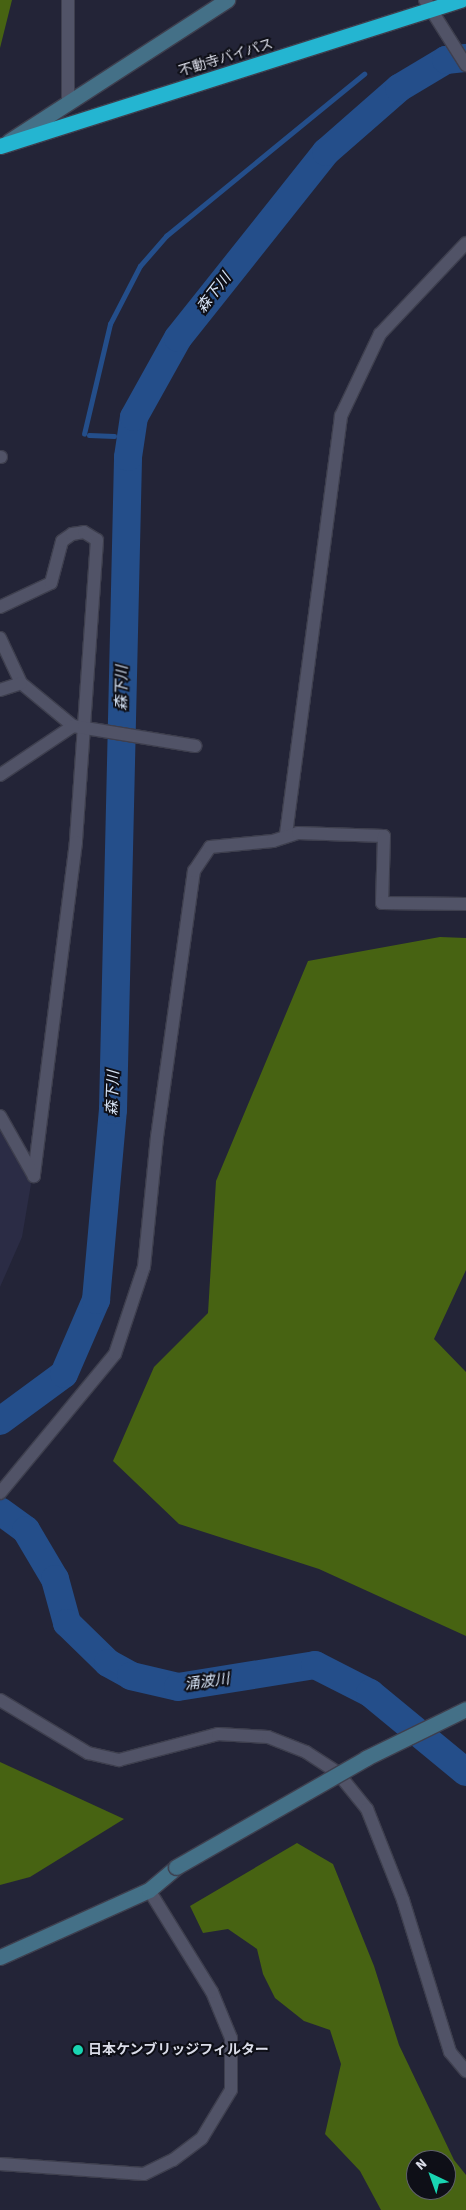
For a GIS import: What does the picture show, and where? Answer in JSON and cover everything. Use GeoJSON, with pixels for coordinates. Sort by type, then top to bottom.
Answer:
{"type":"FeatureCollection","features":[{"type":"Feature","properties":{"kind":"highway","name":"不動寺バイパス"},"geometry":{"type":"LineString","coordinates":[[4,144],[429,6],[462,0]]}},
{"type":"Feature","properties":{"kind":"street"},"geometry":{"type":"LineString","coordinates":[[68,0],[68,101]]}},
{"type":"Feature","properties":{"kind":"street"},"geometry":{"type":"LineString","coordinates":[[4,144],[227,0]]}},
{"type":"Feature","properties":{"kind":"street"},"geometry":{"type":"LineString","coordinates":[[429,6],[466,65]]}},
{"type":"Feature","properties":{"kind":"street"},"geometry":{"type":"LineString","coordinates":[[286,834],[341,416],[380,334],[466,244]]}},
{"type":"Feature","properties":{"kind":"street"},"geometry":{"type":"LineString","coordinates":[[0,607],[51,583],[62,541],[72,534],[84,532],[98,540],[65,944],[34,1176],[0,1116]]}},
{"type":"Feature","properties":{"kind":"street"},"geometry":{"type":"LineString","coordinates":[[0,638],[21,683],[84,729],[190,745]]}},
{"type":"Feature","properties":{"kind":"street"},"geometry":{"type":"LineString","coordinates":[[0,690],[21,683]]}},
{"type":"Feature","properties":{"kind":"street"},"geometry":{"type":"LineString","coordinates":[[0,775],[84,729]]}},
{"type":"Feature","properties":{"kind":"street"},"geometry":{"type":"LineString","coordinates":[[3,1490],[115,1354],[144,1266],[157,1137],[194,870],[210,847],[273,841],[286,834],[384,836],[382,903],[466,904]]}},
{"type":"Feature","properties":{"kind":"street"},"geometry":{"type":"LineString","coordinates":[[0,1700],[88,1753],[111,1758],[218,1734],[268,1737],[306,1752],[336,1772],[367,1809],[403,1900],[450,2052],[466,2071]]}},
{"type":"Feature","properties":{"kind":"street"},"geometry":{"type":"LineString","coordinates":[[0,1957],[149,1890],[176,1867],[366,1758],[466,1709]]}},
{"type":"Feature","properties":{"kind":"street"},"geometry":{"type":"LineString","coordinates":[[0,2164],[144,2174],[173,2160],[202,2138],[231,2090],[231,2038],[212,1992],[149,1890]]}},
{"type":"Feature","properties":{"kind":"shaded area"},"geometry":{"type":"Polygon","coordinates":[[[0,1131],[31,1184],[22,1237],[0,1287],[0,1131]]]}},
{"type":"Feature","properties":{"kind":"green space"},"geometry":{"type":"Polygon","coordinates":[[[0,0],[12,0],[0,48],[0,0]]]}},
{"type":"Feature","properties":{"kind":"green space"},"geometry":{"type":"Polygon","coordinates":[[[440,937],[466,938],[466,1270],[434,1339],[466,1372],[466,1636],[319,1569],[179,1524],[113,1461],[154,1367],[208,1313],[216,1181],[308,961],[440,937]]]}},
{"type":"Feature","properties":{"kind":"green space"},"geometry":{"type":"Polygon","coordinates":[[[0,1762],[124,1819],[30,1877],[0,1885],[0,1762]]]}},
{"type":"Feature","properties":{"kind":"green space"},"geometry":{"type":"Polygon","coordinates":[[[297,1843],[333,1864],[374,1966],[399,2045],[449,2150],[406,2150],[406,2200],[456,2200],[456,2162],[466,2175],[466,2210],[381,2210],[360,2171],[325,2134],[341,2064],[330,2030],[304,2021],[275,1998],[263,1974],[257,1949],[228,1929],[203,1933],[190,1906],[297,1843]]]}},
{"type":"Feature","properties":{"kind":"waterway","name":"森下川"},"geometry":{"type":"LineString","coordinates":[[0,1421],[64,1374],[96,1300],[113,1110],[128,457],[134,417],[178,338],[326,152],[399,88],[446,60],[466,58]]}},
{"type":"Feature","properties":{"kind":"waterway"},"geometry":{"type":"LineString","coordinates":[[84,434],[110,324],[140,266],[166,236],[364,74]]}},
{"type":"Feature","properties":{"kind":"waterway"},"geometry":{"type":"LineString","coordinates":[[89,435],[114,436]]}},
{"type":"Feature","properties":{"kind":"waterway","name":"涌波川"},"geometry":{"type":"LineString","coordinates":[[0,1511],[26,1530],[55,1579],[67,1623],[108,1663],[131,1676],[178,1687],[315,1665],[370,1693],[466,1772]]}},
{"type":"Feature","properties":{"kind":"place","name":"日本ケンブリッジフィルター"},"geometry":{"type":"Point","coordinates":[78,2050]}}]}
